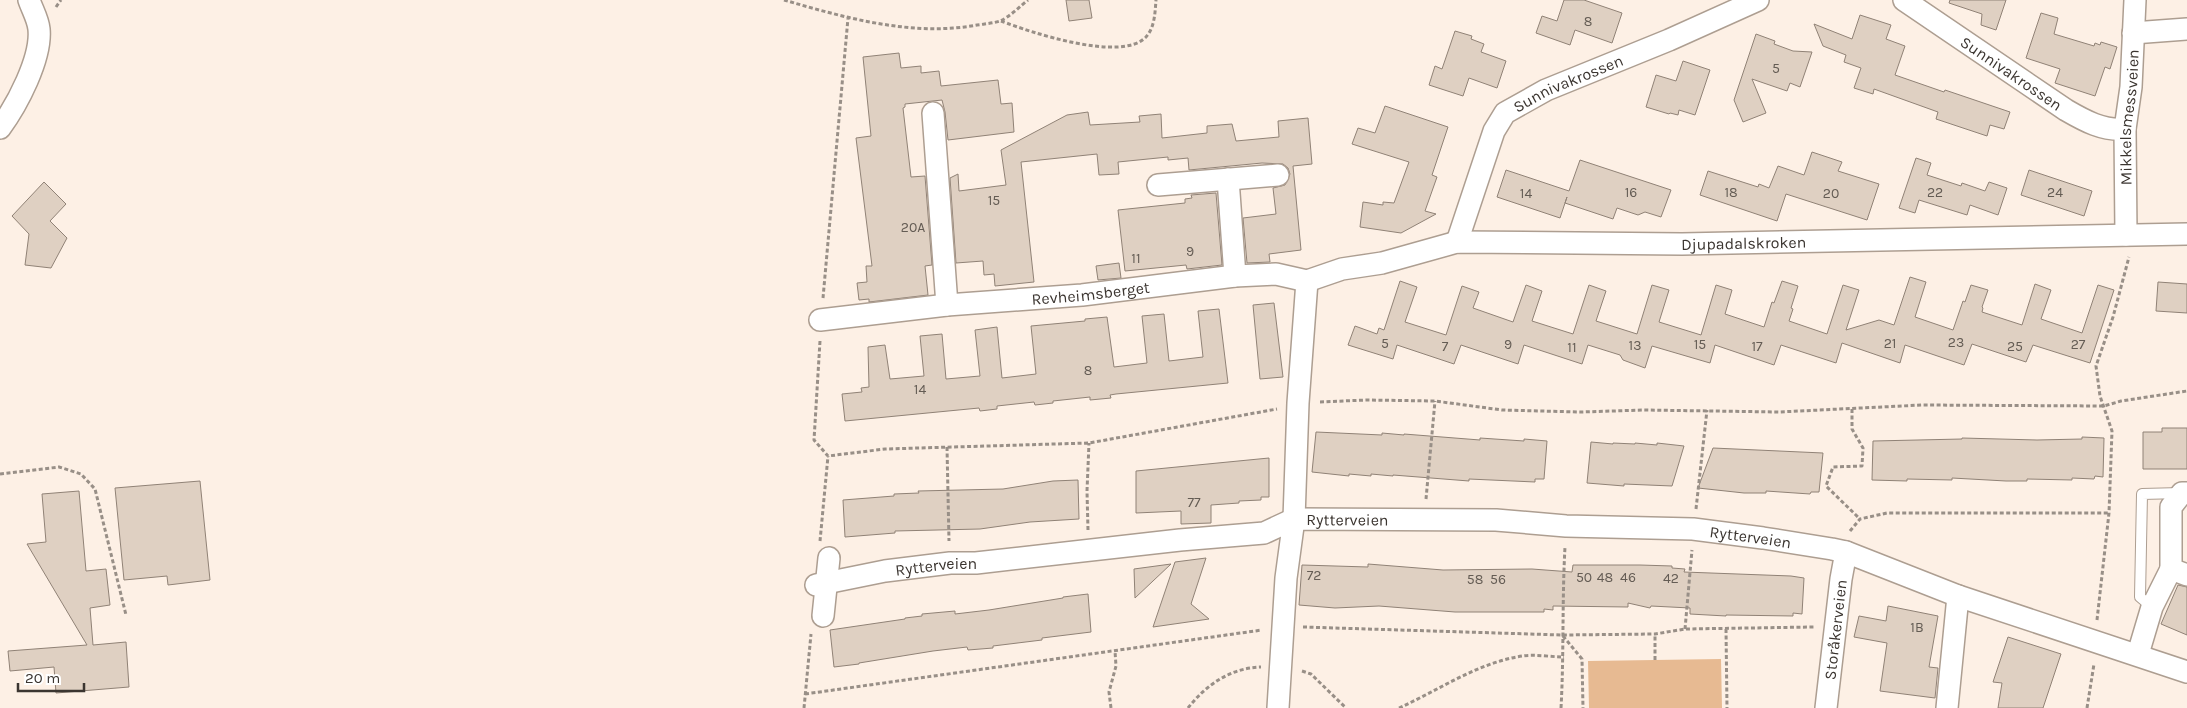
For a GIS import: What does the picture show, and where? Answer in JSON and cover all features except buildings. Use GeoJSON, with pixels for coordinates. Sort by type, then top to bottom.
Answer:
{"type":"FeatureCollection","features":[{"type":"Feature","properties":{"kind":"street"},"geometry":{"type":"LineString","coordinates":[[0,128],[21,95],[37,46],[39,26],[29,0]]}},
{"type":"Feature","properties":{"kind":"street","name":"Sunnivakrossen"},"geometry":{"type":"LineString","coordinates":[[1457,242],[1494,131],[1504,113],[1546,90],[1669,40],[1758,0]]}},
{"type":"Feature","properties":{"kind":"street","name":"Sunnivakrossen"},"geometry":{"type":"LineString","coordinates":[[1904,0],[2066,110],[2087,122],[2113,130],[2125,129]]}},
{"type":"Feature","properties":{"kind":"street","name":"Mikkelsmessveien"},"geometry":{"type":"LineString","coordinates":[[2126,235],[2125,129],[2131,87],[2135,0]]}},
{"type":"Feature","properties":{"kind":"street"},"geometry":{"type":"LineString","coordinates":[[2133,33],[2187,29]]}},
{"type":"Feature","properties":{"kind":"street"},"geometry":{"type":"LineString","coordinates":[[933,113],[947,305]]}},
{"type":"Feature","properties":{"kind":"street"},"geometry":{"type":"LineString","coordinates":[[1158,185],[1278,175]]}},
{"type":"Feature","properties":{"kind":"street"},"geometry":{"type":"LineString","coordinates":[[1228,179],[1235,276]]}},
{"type":"Feature","properties":{"kind":"street","name":"Djupadalskroken"},"geometry":{"type":"LineString","coordinates":[[1307,281],[1342,269],[1382,263],[1457,242],[1682,244],[2187,234]]}},
{"type":"Feature","properties":{"kind":"street","name":"Revheimsberget"},"geometry":{"type":"LineString","coordinates":[[820,320],[947,305],[1082,295],[1235,276],[1276,274],[1307,281]]}},
{"type":"Feature","properties":{"kind":"street","name":"Rytterveien"},"geometry":{"type":"LineString","coordinates":[[1294,519],[1298,403],[1307,281]]}},
{"type":"Feature","properties":{"kind":"street"},"geometry":{"type":"LineString","coordinates":[[2138,654],[2152,607],[2179,572],[2171,507],[2185,493]]}},
{"type":"Feature","properties":{"kind":"street"},"geometry":{"type":"LineString","coordinates":[[1278,708],[1286,578],[1294,519]]}},
{"type":"Feature","properties":{"kind":"street","name":"Rytterveien"},"geometry":{"type":"LineString","coordinates":[[821,585],[885,571],[950,563],[976,563],[1264,533],[1294,519],[1496,520],[1566,526],[1693,529],[1763,538],[1839,551],[1958,596],[2094,642],[2138,654],[2187,672]]}},
{"type":"Feature","properties":{"kind":"street","name":"Storåkerveien"},"geometry":{"type":"LineString","coordinates":[[1826,708],[1841,579],[1839,551]]}},
{"type":"Feature","properties":{"kind":"street"},"geometry":{"type":"LineString","coordinates":[[823,616],[821,585],[829,558]]}},
{"type":"Feature","properties":{"kind":"street"},"geometry":{"type":"LineString","coordinates":[[1947,708],[1958,596]]}},
{"type":"Feature","properties":{"kind":"lane"},"geometry":{"type":"LineString","coordinates":[[2152,607],[2140,597],[2142,494],[2185,493]]}},
{"type":"Feature","properties":{"kind":"path"},"geometry":{"type":"LineString","coordinates":[[784,0],[848,18],[903,26],[936,28],[1001,21],[1060,41],[1095,46],[1129,45],[1141,41],[1148,35],[1154,20],[1156,0]]}},
{"type":"Feature","properties":{"kind":"path"},"geometry":{"type":"LineString","coordinates":[[1001,21],[1028,0]]}},
{"type":"Feature","properties":{"kind":"path"},"geometry":{"type":"LineString","coordinates":[[848,18],[820,320],[814,423],[814,440],[828,456],[885,448],[1089,443],[1285,408],[1298,403],[1366,400],[1435,401],[1502,410],[1779,412],[1932,405],[2104,406],[2121,401],[2187,391]]}},
{"type":"Feature","properties":{"kind":"path"},"geometry":{"type":"LineString","coordinates":[[2087,708],[2094,665],[2094,642],[2109,513],[2112,431],[2100,396],[2096,366],[2113,317],[2131,249],[2126,235]]}},
{"type":"Feature","properties":{"kind":"path"},"geometry":{"type":"LineString","coordinates":[[1424,520],[1435,401]]}},
{"type":"Feature","properties":{"kind":"path"},"geometry":{"type":"LineString","coordinates":[[1852,409],[1852,428],[1863,448],[1862,466],[1833,467],[1826,486],[1860,519]]}},
{"type":"Feature","properties":{"kind":"path"},"geometry":{"type":"LineString","coordinates":[[1089,443],[1087,491],[1089,550]]}},
{"type":"Feature","properties":{"kind":"path"},"geometry":{"type":"LineString","coordinates":[[946,447],[950,563]]}},
{"type":"Feature","properties":{"kind":"path"},"geometry":{"type":"LineString","coordinates":[[0,474],[59,467],[81,474],[95,489],[126,615]]}},
{"type":"Feature","properties":{"kind":"path"},"geometry":{"type":"LineString","coordinates":[[1839,551],[1844,539],[1860,519],[1887,513],[2109,513]]}},
{"type":"Feature","properties":{"kind":"path"},"geometry":{"type":"LineString","coordinates":[[1561,708],[1564,658],[1562,635],[1566,526]]}},
{"type":"Feature","properties":{"kind":"path"},"geometry":{"type":"LineString","coordinates":[[805,694],[1282,627],[1562,635],[1655,634],[1685,629],[1726,630],[1836,626]]}},
{"type":"Feature","properties":{"kind":"path"},"geometry":{"type":"LineString","coordinates":[[1726,630],[1727,708]]}},
{"type":"Feature","properties":{"kind":"path"},"geometry":{"type":"LineString","coordinates":[[1655,634],[1655,660]]}},
{"type":"Feature","properties":{"kind":"path"},"geometry":{"type":"LineString","coordinates":[[1562,635],[1582,659],[1583,708]]}},
{"type":"Feature","properties":{"kind":"path"},"geometry":{"type":"LineString","coordinates":[[1111,708],[1109,692],[1116,666],[1115,651]]}},
{"type":"Feature","properties":{"kind":"path"},"geometry":{"type":"LineString","coordinates":[[1399,708],[1474,670],[1524,656],[1564,658]]}},
{"type":"Feature","properties":{"kind":"shaded area"},"geometry":{"type":"Polygon","coordinates":[[[1721,659],[1722,708],[1589,708],[1588,661],[1721,659]]]}}]}
